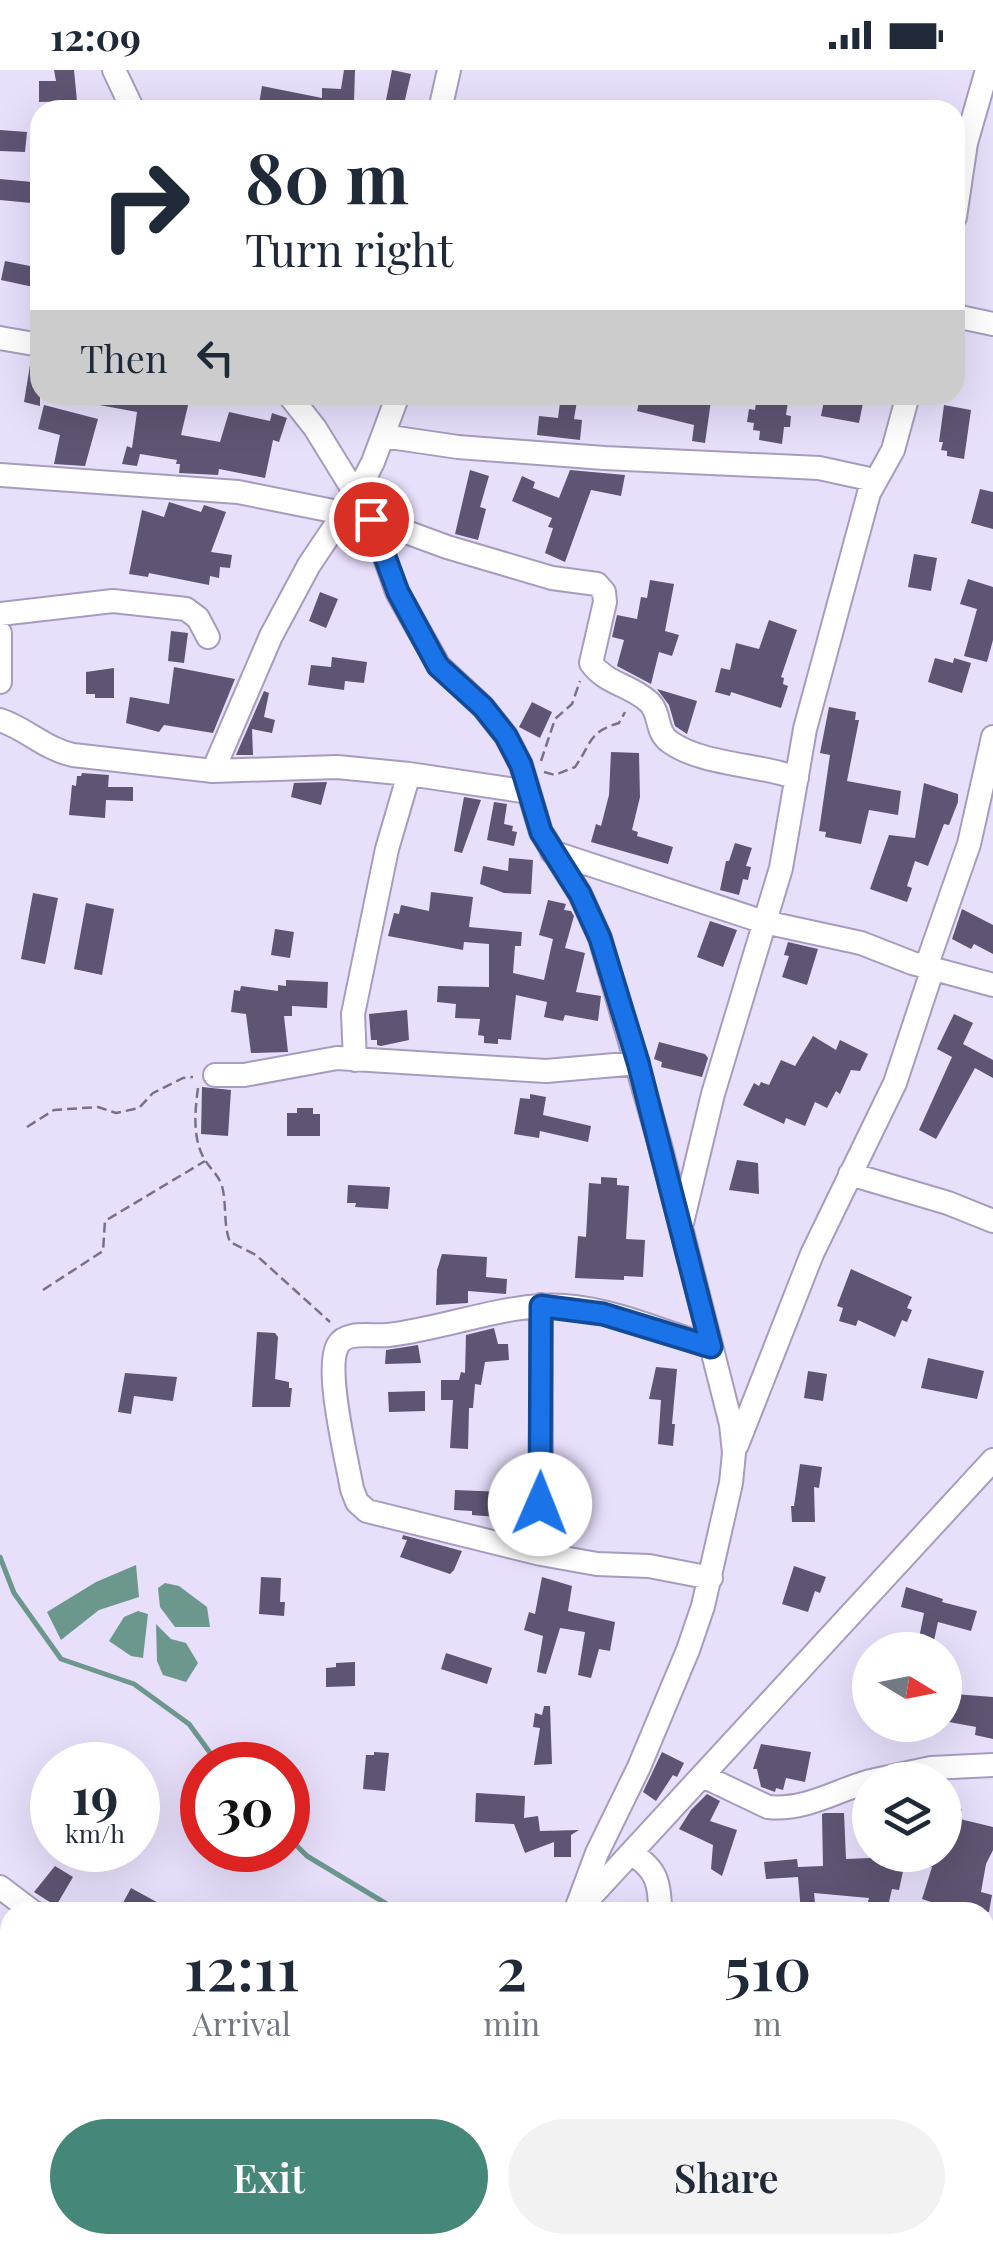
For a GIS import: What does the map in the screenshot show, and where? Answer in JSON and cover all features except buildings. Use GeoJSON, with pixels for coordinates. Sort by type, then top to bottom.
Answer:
{"type":"FeatureCollection","features":[{"type":"Feature","properties":{"kind":"street"},"geometry":{"type":"LineString","coordinates":[[114,70],[128,100]]}},
{"type":"Feature","properties":{"kind":"street"},"geometry":{"type":"LineString","coordinates":[[442,100],[448,70]]}},
{"type":"Feature","properties":{"kind":"street"},"geometry":{"type":"LineString","coordinates":[[965,150],[987,70]]}},
{"type":"Feature","properties":{"kind":"street"},"geometry":{"type":"LineString","coordinates":[[965,318],[993,324]]}},
{"type":"Feature","properties":{"kind":"street"},"geometry":{"type":"LineString","coordinates":[[0,338],[30,344]]}},
{"type":"Feature","properties":{"kind":"street"},"geometry":{"type":"LineString","coordinates":[[297,405],[315,428],[350,504]]}},
{"type":"Feature","properties":{"kind":"street"},"geometry":{"type":"LineString","coordinates":[[213,772],[271,636],[350,504],[394,405]]}},
{"type":"Feature","properties":{"kind":"street"},"geometry":{"type":"LineString","coordinates":[[681,1230],[713,1094],[781,868],[805,729],[874,480],[893,450],[905,405]]}},
{"type":"Feature","properties":{"kind":"street"},"geometry":{"type":"LineString","coordinates":[[383,436],[458,447],[604,458],[818,468],[874,480]]}},
{"type":"Feature","properties":{"kind":"street"},"geometry":{"type":"LineString","coordinates":[[0,475],[350,504],[371,519],[447,547],[552,578],[597,584],[606,602],[591,657],[594,668],[609,681],[636,693],[656,711],[668,742],[707,756],[797,778]]}},
{"type":"Feature","properties":{"kind":"street"},"geometry":{"type":"LineString","coordinates":[[371,519],[398,592],[438,666],[483,707],[506,736],[521,765],[541,832],[580,894],[600,938],[638,1062],[731,1424],[734,1453]]}},
{"type":"Feature","properties":{"kind":"street"},"geometry":{"type":"LineString","coordinates":[[0,614],[113,601],[186,609],[198,618],[208,638]]}},
{"type":"Feature","properties":{"kind":"street"},"geometry":{"type":"LineString","coordinates":[[0,633],[0,682]]}},
{"type":"Feature","properties":{"kind":"street"},"geometry":{"type":"LineString","coordinates":[[0,720],[21,728],[53,751],[213,772],[337,767],[530,792]]}},
{"type":"Feature","properties":{"kind":"street"},"geometry":{"type":"LineString","coordinates":[[579,1902],[688,1650],[710,1578],[734,1453],[812,1254],[895,1083],[930,967],[985,818],[993,737]]}},
{"type":"Feature","properties":{"kind":"street"},"geometry":{"type":"LineString","coordinates":[[355,1060],[353,1014],[388,849],[409,774]]}},
{"type":"Feature","properties":{"kind":"street"},"geometry":{"type":"LineString","coordinates":[[552,852],[764,922],[861,943],[993,985]]}},
{"type":"Feature","properties":{"kind":"street"},"geometry":{"type":"LineString","coordinates":[[207,1076],[244,1075],[338,1058],[546,1071],[638,1062]]}},
{"type":"Feature","properties":{"kind":"street"},"geometry":{"type":"LineString","coordinates":[[850,1174],[993,1221]]}},
{"type":"Feature","properties":{"kind":"street"},"geometry":{"type":"LineString","coordinates":[[710,1578],[541,1554],[367,1512],[357,1502],[349,1473],[334,1377],[338,1342],[346,1336],[386,1336],[541,1306],[603,1314],[711,1347]]}},
{"type":"Feature","properties":{"kind":"street"},"geometry":{"type":"LineString","coordinates":[[541,1306],[541,1554]]}},
{"type":"Feature","properties":{"kind":"street"},"geometry":{"type":"LineString","coordinates":[[585,1902],[993,1460]]}},
{"type":"Feature","properties":{"kind":"street"},"geometry":{"type":"LineString","coordinates":[[962,1766],[993,1765]]}},
{"type":"Feature","properties":{"kind":"street"},"geometry":{"type":"LineString","coordinates":[[703,1776],[779,1808],[805,1805],[852,1788]]}},
{"type":"Feature","properties":{"kind":"street"},"geometry":{"type":"LineString","coordinates":[[632,1854],[650,1864],[657,1876],[659,1902]]}},
{"type":"Feature","properties":{"kind":"path"},"geometry":{"type":"LineString","coordinates":[[591,657],[572,704],[556,719],[538,770],[555,775],[575,767],[591,738],[598,730],[619,723],[636,693]]}},
{"type":"Feature","properties":{"kind":"path"},"geometry":{"type":"LineString","coordinates":[[26,1127],[54,1110],[98,1107],[116,1113],[139,1108],[153,1093],[183,1078],[207,1076],[196,1137],[205,1161],[216,1170],[223,1191],[230,1242],[256,1255],[346,1336]]}},
{"type":"Feature","properties":{"kind":"path"},"geometry":{"type":"LineString","coordinates":[[43,1290],[103,1252],[105,1221],[205,1161]]}},
{"type":"Feature","properties":{"kind":"shaded area"},"geometry":{"type":"Polygon","coordinates":[[[136,1565],[139,1597],[99,1610],[61,1640],[47,1612],[96,1582],[136,1565]]]}},
{"type":"Feature","properties":{"kind":"shaded area"},"geometry":{"type":"Polygon","coordinates":[[[165,1583],[179,1586],[207,1607],[210,1627],[175,1627],[160,1607],[158,1588],[165,1583]]]}},
{"type":"Feature","properties":{"kind":"shaded area"},"geometry":{"type":"Polygon","coordinates":[[[138,1611],[148,1614],[143,1658],[131,1656],[109,1641],[124,1617],[138,1611]]]}},
{"type":"Feature","properties":{"kind":"shaded area"},"geometry":{"type":"Polygon","coordinates":[[[156,1624],[171,1639],[186,1643],[198,1663],[186,1682],[163,1675],[157,1661],[156,1624]]]}},
{"type":"Feature","properties":{"kind":"waterway"},"geometry":{"type":"LineString","coordinates":[[0,1557],[14,1593],[61,1659],[134,1684],[189,1724],[202,1742]]}},
{"type":"Feature","properties":{"kind":"waterway"},"geometry":{"type":"LineString","coordinates":[[310,1858],[383,1902]]}},
{"type":"Feature","properties":{"kind":"route"},"geometry":{"type":"LineString","coordinates":[[371,519],[398,592],[438,666],[483,707],[506,736],[521,765],[541,832],[580,894],[600,938],[638,1062],[711,1347],[603,1314],[541,1306],[540,1504]]}}]}
